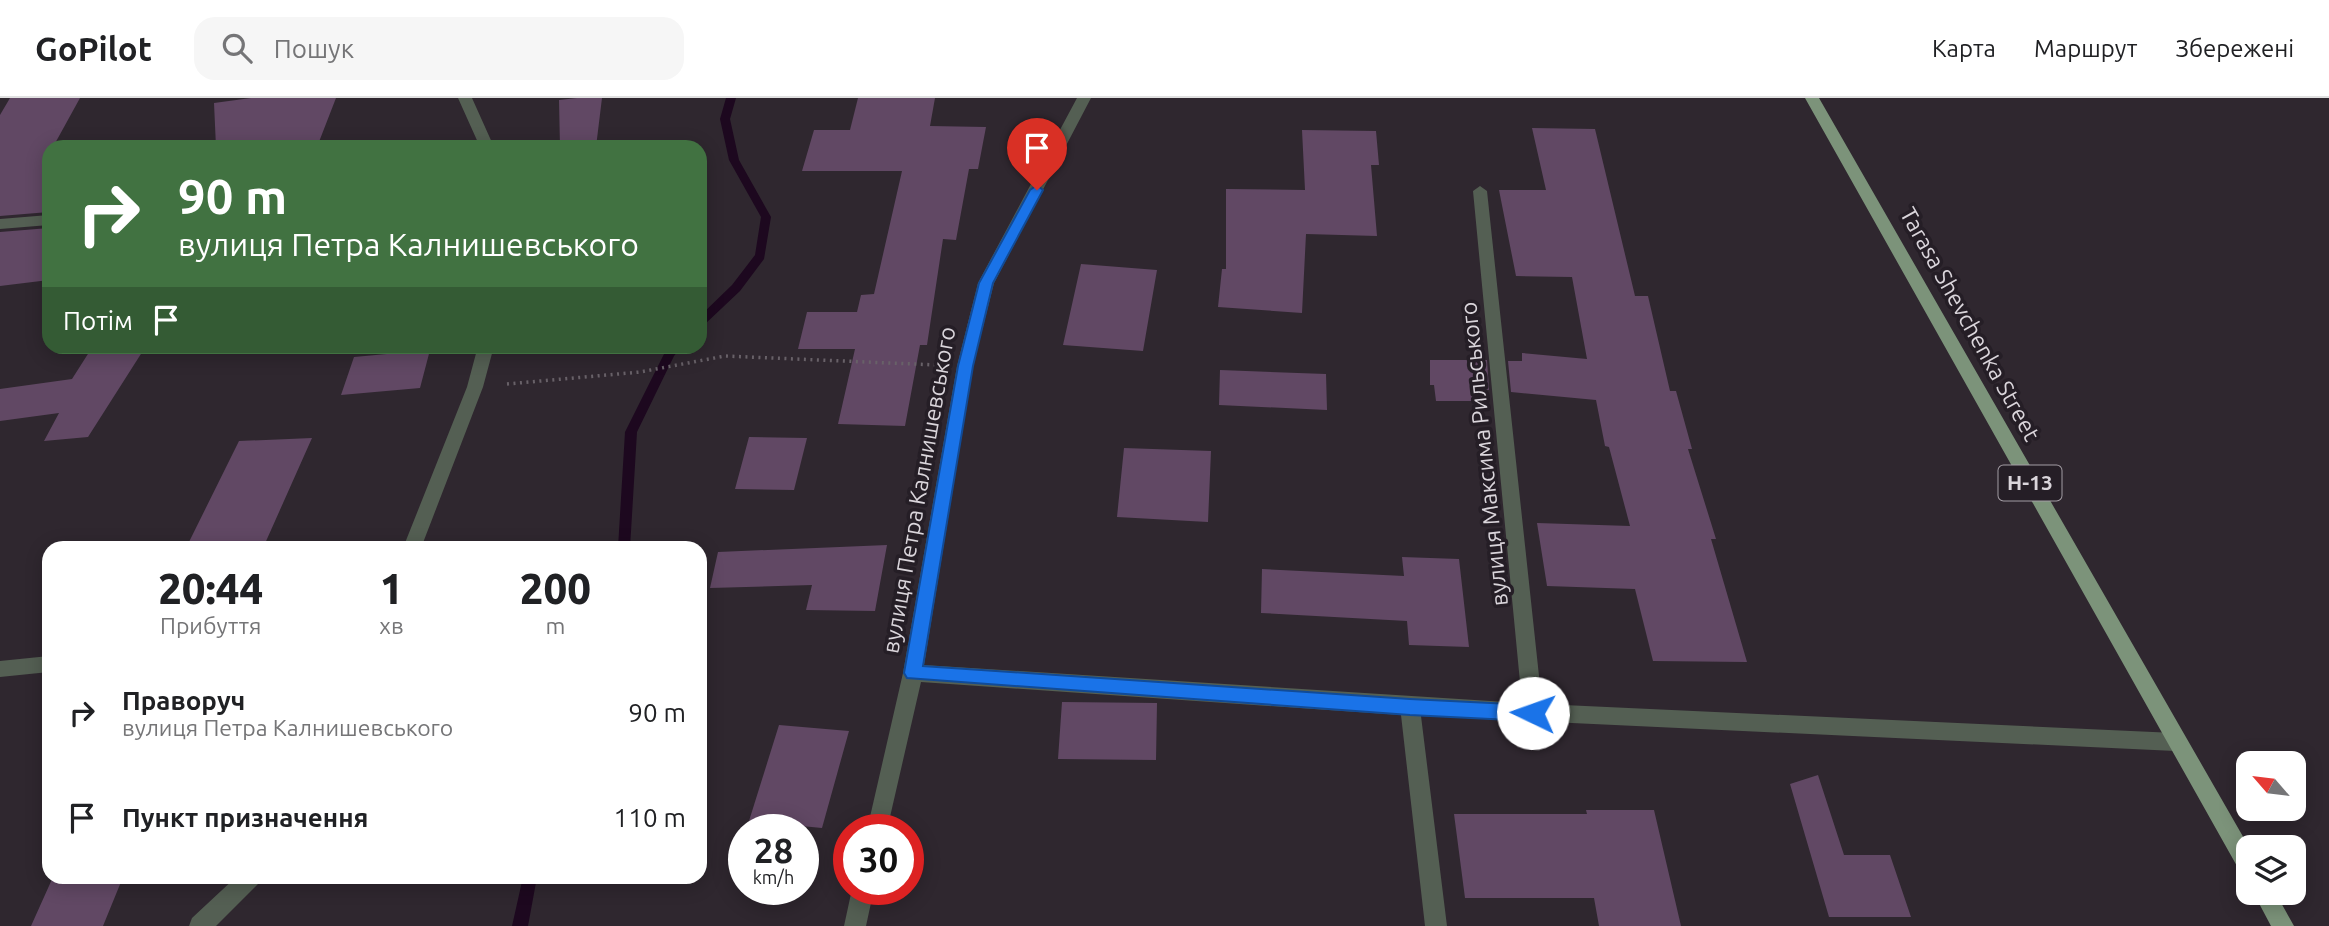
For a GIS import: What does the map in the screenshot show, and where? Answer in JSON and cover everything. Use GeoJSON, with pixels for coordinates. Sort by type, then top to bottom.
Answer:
{"type":"FeatureCollection","features":[{"type":"Feature","properties":{"kind":"main road","name":"Tarasa Shevchenka Street"},"geometry":{"type":"LineString","coordinates":[[1812,98],[2175,742],[2236,845]]}},
{"type":"Feature","properties":{"kind":"main road"},"geometry":{"type":"LineString","coordinates":[[2271,905],[2283,926]]}},
{"type":"Feature","properties":{"kind":"street"},"geometry":{"type":"LineString","coordinates":[[465,98],[484,140]]}},
{"type":"Feature","properties":{"kind":"street","name":"вулиця Петра Калнишевського"},"geometry":{"type":"LineString","coordinates":[[881,814],[913,673],[965,366],[986,283],[1084,98]]}},
{"type":"Feature","properties":{"kind":"street","name":"вулиця Максима Рильського"},"geometry":{"type":"LineString","coordinates":[[1480,191],[1533,713]]}},
{"type":"Feature","properties":{"kind":"street"},"geometry":{"type":"LineString","coordinates":[[0,224],[42,221]]}},
{"type":"Feature","properties":{"kind":"street"},"geometry":{"type":"LineString","coordinates":[[415,541],[475,387],[484,354]]}},
{"type":"Feature","properties":{"kind":"street"},"geometry":{"type":"LineString","coordinates":[[0,669],[42,665]]}},
{"type":"Feature","properties":{"kind":"street"},"geometry":{"type":"LineString","coordinates":[[913,673],[1410,707],[2175,742]]}},
{"type":"Feature","properties":{"kind":"street"},"geometry":{"type":"LineString","coordinates":[[1410,707],[1436,926]]}},
{"type":"Feature","properties":{"kind":"street"},"geometry":{"type":"LineString","coordinates":[[200,926],[244,884]]}},
{"type":"Feature","properties":{"kind":"street"},"geometry":{"type":"LineString","coordinates":[[855,926],[860,905]]}},
{"type":"Feature","properties":{"kind":"path"},"geometry":{"type":"LineString","coordinates":[[475,387],[640,372],[725,356],[965,366]]}},
{"type":"Feature","properties":{"kind":"building"},"geometry":{"type":"Polygon","coordinates":[[[10,98],[80,98],[57,140],[42,140],[42,213],[0,216],[0,115],[10,98]]]}},
{"type":"Feature","properties":{"kind":"building"},"geometry":{"type":"Polygon","coordinates":[[[251,98],[336,98],[320,140],[216,140],[214,103],[251,98]]]}},
{"type":"Feature","properties":{"kind":"building"},"geometry":{"type":"Polygon","coordinates":[[[602,98],[597,140],[560,140],[559,100],[602,98]]]}},
{"type":"Feature","properties":{"kind":"building"},"geometry":{"type":"Polygon","coordinates":[[[858,98],[935,98],[930,126],[986,127],[978,169],[969,169],[956,240],[943,239],[927,345],[920,345],[905,426],[838,424],[855,349],[798,349],[807,312],[857,312],[861,295],[874,294],[902,171],[802,171],[814,130],[850,130],[858,98]]]}},
{"type":"Feature","properties":{"kind":"building"},"geometry":{"type":"Polygon","coordinates":[[[1532,128],[1595,129],[1635,296],[1648,296],[1670,391],[1676,391],[1692,449],[1688,449],[1716,539],[1711,539],[1747,662],[1653,661],[1635,589],[1547,586],[1537,523],[1630,526],[1609,447],[1605,446],[1596,400],[1511,392],[1508,361],[1522,361],[1522,353],[1587,359],[1572,277],[1516,276],[1499,190],[1546,190],[1532,128]]]}},
{"type":"Feature","properties":{"kind":"building"},"geometry":{"type":"Polygon","coordinates":[[[1302,130],[1376,131],[1379,165],[1371,165],[1377,236],[1306,234],[1302,313],[1218,307],[1222,269],[1226,269],[1226,189],[1305,190],[1302,130]]]}},
{"type":"Feature","properties":{"kind":"building"},"geometry":{"type":"Polygon","coordinates":[[[42,229],[42,281],[0,286],[0,232],[42,229]]]}},
{"type":"Feature","properties":{"kind":"building"},"geometry":{"type":"Polygon","coordinates":[[[1081,264],[1157,270],[1143,351],[1063,345],[1081,264]]]}},
{"type":"Feature","properties":{"kind":"building"},"geometry":{"type":"Polygon","coordinates":[[[88,354],[141,354],[88,437],[44,441],[59,413],[0,421],[0,389],[72,379],[88,354]]]}},
{"type":"Feature","properties":{"kind":"building"},"geometry":{"type":"Polygon","coordinates":[[[429,354],[420,388],[341,395],[354,357],[429,354]]]}},
{"type":"Feature","properties":{"kind":"building"},"geometry":{"type":"Polygon","coordinates":[[[1430,360],[1487,360],[1489,390],[1479,389],[1481,401],[1436,401],[1434,385],[1430,385],[1430,360]]]}},
{"type":"Feature","properties":{"kind":"building"},"geometry":{"type":"Polygon","coordinates":[[[1220,370],[1326,374],[1327,410],[1219,405],[1220,370]]]}},
{"type":"Feature","properties":{"kind":"building"},"geometry":{"type":"Polygon","coordinates":[[[749,437],[807,438],[794,490],[735,489],[749,437]]]}},
{"type":"Feature","properties":{"kind":"building"},"geometry":{"type":"Polygon","coordinates":[[[312,438],[266,541],[189,541],[239,441],[312,438]]]}},
{"type":"Feature","properties":{"kind":"building"},"geometry":{"type":"Polygon","coordinates":[[[1124,448],[1211,451],[1208,522],[1117,517],[1124,448]]]}},
{"type":"Feature","properties":{"kind":"building"},"geometry":{"type":"Polygon","coordinates":[[[887,545],[875,611],[806,610],[812,585],[710,588],[718,552],[887,545]]]}},
{"type":"Feature","properties":{"kind":"building"},"geometry":{"type":"Polygon","coordinates":[[[1402,557],[1459,559],[1469,647],[1409,645],[1407,621],[1261,613],[1262,569],[1404,576],[1402,557]]]}},
{"type":"Feature","properties":{"kind":"building"},"geometry":{"type":"Polygon","coordinates":[[[1062,702],[1157,703],[1156,760],[1058,759],[1062,702]]]}},
{"type":"Feature","properties":{"kind":"building"},"geometry":{"type":"Polygon","coordinates":[[[779,725],[849,731],[822,828],[819,828],[819,814],[751,814],[779,725]]]}},
{"type":"Feature","properties":{"kind":"building"},"geometry":{"type":"Polygon","coordinates":[[[1818,775],[1844,855],[1890,855],[1911,917],[1829,917],[1790,784],[1818,775]]]}},
{"type":"Feature","properties":{"kind":"building"},"geometry":{"type":"Polygon","coordinates":[[[1586,810],[1654,810],[1681,926],[1599,926],[1594,898],[1465,898],[1454,814],[1587,814],[1586,810]]]}},
{"type":"Feature","properties":{"kind":"building"},"geometry":{"type":"Polygon","coordinates":[[[50,884],[120,884],[103,926],[31,926],[50,884]]]}},
{"type":"Feature","properties":{"kind":"waterway"},"geometry":{"type":"LineString","coordinates":[[707,315],[736,288],[760,256],[766,217],[734,160],[725,119],[731,98]]}},
{"type":"Feature","properties":{"kind":"waterway"},"geometry":{"type":"LineString","coordinates":[[624,541],[631,432],[670,354]]}},
{"type":"Feature","properties":{"kind":"waterway"},"geometry":{"type":"LineString","coordinates":[[520,926],[529,884]]}},
{"type":"Feature","properties":{"kind":"route"},"geometry":{"type":"LineString","coordinates":[[1037,190],[986,283],[965,366],[913,673],[1533,713]]}}]}
